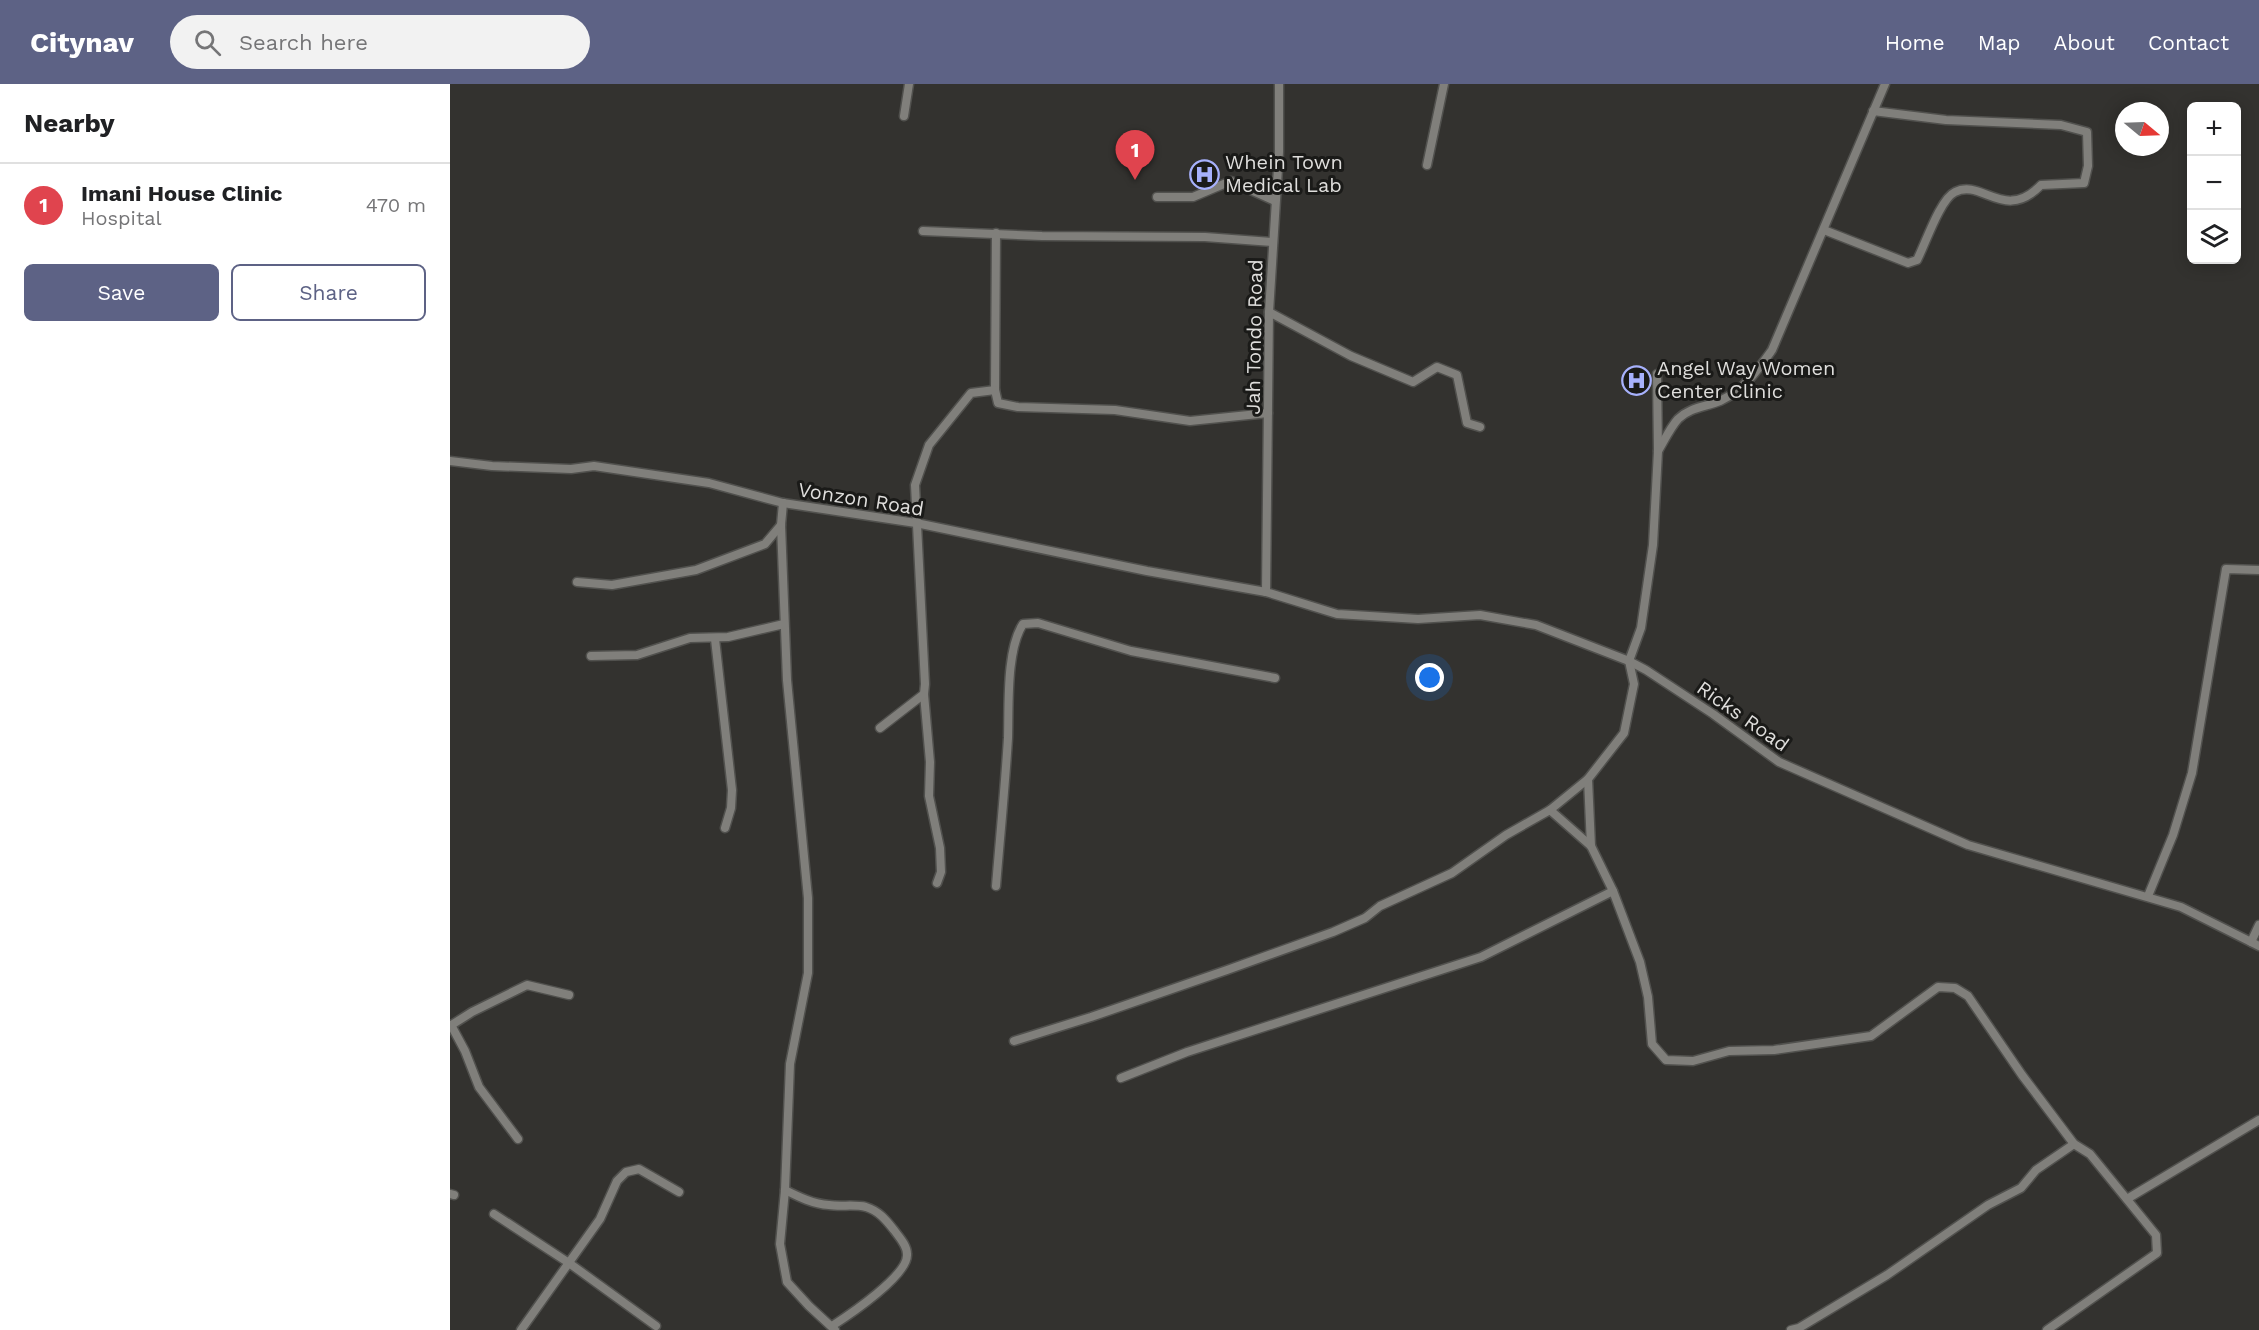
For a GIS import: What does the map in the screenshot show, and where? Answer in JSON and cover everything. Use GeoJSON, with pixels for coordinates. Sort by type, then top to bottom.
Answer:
{"type":"FeatureCollection","features":[{"type":"Feature","properties":{"kind":"street"},"geometry":{"type":"LineString","coordinates":[[904,116],[909,84]]}},
{"type":"Feature","properties":{"kind":"street","name":"Jah Tondo Road"},"geometry":{"type":"LineString","coordinates":[[1266,592],[1269,312],[1280,152],[1279,84]]}},
{"type":"Feature","properties":{"kind":"street"},"geometry":{"type":"LineString","coordinates":[[1427,165],[1444,84]]}},
{"type":"Feature","properties":{"kind":"street"},"geometry":{"type":"LineString","coordinates":[[1658,451],[1678,419],[1698,406],[1718,402],[1737,391],[1754,376],[1772,350],[1884,84]]}},
{"type":"Feature","properties":{"kind":"street"},"geometry":{"type":"LineString","coordinates":[[1824,230],[1908,263],[1917,260],[1943,204],[1955,192],[1969,190],[2008,202],[2030,196],[2041,185],[2084,183],[2088,166],[2087,132],[2061,125],[1947,120],[1873,111]]}},
{"type":"Feature","properties":{"kind":"street"},"geometry":{"type":"LineString","coordinates":[[1157,197],[1192,197],[1231,181],[1275,201]]}},
{"type":"Feature","properties":{"kind":"street"},"geometry":{"type":"LineString","coordinates":[[923,231],[1204,237],[1273,243]]}},
{"type":"Feature","properties":{"kind":"street"},"geometry":{"type":"LineString","coordinates":[[996,233],[995,390],[998,403],[1018,407],[1115,410],[1190,422],[1268,413]]}},
{"type":"Feature","properties":{"kind":"street"},"geometry":{"type":"LineString","coordinates":[[1269,312],[1352,356],[1413,382],[1437,367],[1457,375],[1467,423],[1480,427]]}},
{"type":"Feature","properties":{"kind":"street"},"geometry":{"type":"LineString","coordinates":[[1014,1041],[1091,1017],[1333,932],[1365,918],[1380,906],[1452,873],[1506,835],[1550,810],[1588,779],[1624,734],[1634,684],[1629,661],[1637,643],[1645,607],[1653,545],[1658,451],[1657,374]]}},
{"type":"Feature","properties":{"kind":"street"},"geometry":{"type":"LineString","coordinates":[[937,884],[941,872],[940,848],[929,796],[930,762],[924,694],[915,485],[929,445],[971,393],[995,390]]}},
{"type":"Feature","properties":{"kind":"street","name":"Vonzon Road"},"geometry":{"type":"LineString","coordinates":[[450,461],[492,466],[571,469],[594,466],[709,483],[783,503],[916,523],[1147,571],[1266,592]]}},
{"type":"Feature","properties":{"kind":"street"},"geometry":{"type":"LineString","coordinates":[[783,503],[781,525],[784,624],[787,680],[808,898],[808,972],[790,1064],[785,1190],[780,1244],[787,1282],[835,1329],[873,1298],[903,1267],[908,1252],[885,1218],[874,1210],[807,1201],[785,1190]]}},
{"type":"Feature","properties":{"kind":"street"},"geometry":{"type":"LineString","coordinates":[[577,582],[612,585],[696,570],[765,544],[781,525]]}},
{"type":"Feature","properties":{"kind":"street"},"geometry":{"type":"LineString","coordinates":[[2148,897],[2173,836],[2192,773],[2226,570],[2259,570]]}},
{"type":"Feature","properties":{"kind":"street","name":"Ricks Road"},"geometry":{"type":"LineString","coordinates":[[1266,592],[1337,614],[1418,619],[1480,615],[1536,626],[1629,661],[1713,714],[1779,762],[1968,845],[2181,908],[2255,944]]}},
{"type":"Feature","properties":{"kind":"street"},"geometry":{"type":"LineString","coordinates":[[996,886],[1008,739],[1011,668],[1018,631],[1023,624],[1038,623],[1131,651],[1275,678]]}},
{"type":"Feature","properties":{"kind":"street"},"geometry":{"type":"LineString","coordinates":[[591,656],[637,655],[690,638],[715,639],[784,624]]}},
{"type":"Feature","properties":{"kind":"street"},"geometry":{"type":"LineString","coordinates":[[715,639],[732,790],[731,808],[725,828]]}},
{"type":"Feature","properties":{"kind":"street"},"geometry":{"type":"LineString","coordinates":[[880,728],[924,694]]}},
{"type":"Feature","properties":{"kind":"street"},"geometry":{"type":"LineString","coordinates":[[1588,779],[1591,846]]}},
{"type":"Feature","properties":{"kind":"street"},"geometry":{"type":"LineString","coordinates":[[1550,810],[1591,846],[1613,891],[1640,962],[1648,996],[1652,1044],[1666,1060],[1693,1061],[1729,1051],[1774,1050],[1871,1036],[1938,987],[1955,988],[1968,996],[2022,1076],[2074,1144],[2090,1154],[2156,1235],[2157,1253],[2047,1330]]}},
{"type":"Feature","properties":{"kind":"street"},"geometry":{"type":"LineString","coordinates":[[1121,1078],[1187,1052],[1482,957],[1613,891]]}},
{"type":"Feature","properties":{"kind":"street"},"geometry":{"type":"LineString","coordinates":[[2255,944],[2259,926]]}},
{"type":"Feature","properties":{"kind":"street"},"geometry":{"type":"LineString","coordinates":[[518,1138],[480,1087],[465,1051],[450,1026],[472,1012],[527,985],[569,995]]}},
{"type":"Feature","properties":{"kind":"street"},"geometry":{"type":"LineString","coordinates":[[2127,1199],[2259,1120]]}},
{"type":"Feature","properties":{"kind":"street"},"geometry":{"type":"LineString","coordinates":[[1791,1330],[1799,1328],[1887,1275],[1989,1205],[2021,1188],[2036,1170],[2074,1144]]}},
{"type":"Feature","properties":{"kind":"street"},"geometry":{"type":"LineString","coordinates":[[522,1330],[600,1219],[617,1181],[626,1172],[639,1169],[679,1192]]}},
{"type":"Feature","properties":{"kind":"street"},"geometry":{"type":"LineString","coordinates":[[494,1214],[569,1263],[656,1326]]}},
{"type":"Feature","properties":{"kind":"place","name":"Whein Town Medical Lab"},"geometry":{"type":"Point","coordinates":[1204,174]}},
{"type":"Feature","properties":{"kind":"place","name":"Imani House Clinic"},"geometry":{"type":"Point","coordinates":[1135,180]}},
{"type":"Feature","properties":{"kind":"place","name":"Angel Way Women Center Clinic"},"geometry":{"type":"Point","coordinates":[1636,380]}}]}
